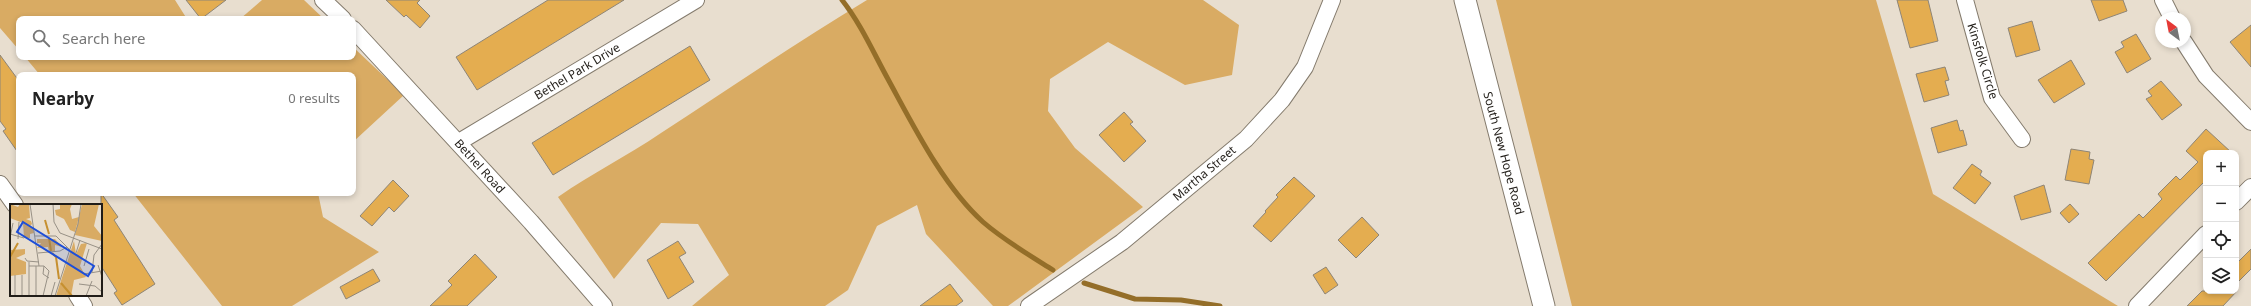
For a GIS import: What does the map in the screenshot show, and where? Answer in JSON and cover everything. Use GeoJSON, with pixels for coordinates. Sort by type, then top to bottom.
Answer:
{"type":"FeatureCollection","features":[{"type":"Feature","properties":{"kind":"main road","name":"South New Hope Road"},"geometry":{"type":"LineString","coordinates":[[1465,0],[1544,306]]}},
{"type":"Feature","properties":{"kind":"street"},"geometry":{"type":"LineString","coordinates":[[323,0],[340,16]]}},
{"type":"Feature","properties":{"kind":"street","name":"Bethel Park Drive"},"geometry":{"type":"LineString","coordinates":[[459,142],[696,0]]}},
{"type":"Feature","properties":{"kind":"street","name":"Martha Street"},"geometry":{"type":"LineString","coordinates":[[1029,306],[1122,242],[1246,138],[1282,100],[1305,67],[1332,0]]}},
{"type":"Feature","properties":{"kind":"street","name":"Kinsfolk Circle"},"geometry":{"type":"LineString","coordinates":[[1965,0],[1992,98],[2022,139]]}},
{"type":"Feature","properties":{"kind":"street"},"geometry":{"type":"LineString","coordinates":[[2163,0],[2169,12]]}},
{"type":"Feature","properties":{"kind":"street","name":"Bethel Road"},"geometry":{"type":"LineString","coordinates":[[356,32],[459,142],[604,306]]}},
{"type":"Feature","properties":{"kind":"street"},"geometry":{"type":"LineString","coordinates":[[2188,48],[2206,76],[2251,122]]}},
{"type":"Feature","properties":{"kind":"street"},"geometry":{"type":"LineString","coordinates":[[0,184],[14,204]]}},
{"type":"Feature","properties":{"kind":"street"},"geometry":{"type":"LineString","coordinates":[[2239,199],[2251,187]]}},
{"type":"Feature","properties":{"kind":"street"},"geometry":{"type":"LineString","coordinates":[[2137,306],[2203,237]]}},
{"type":"Feature","properties":{"kind":"street"},"geometry":{"type":"LineString","coordinates":[[78,296],[84,306]]}},
{"type":"Feature","properties":{"kind":"shaded area"},"geometry":{"type":"Polygon","coordinates":[[[0,0],[175,0],[185,16],[16,16],[16,47],[0,28],[0,0]]]}},
{"type":"Feature","properties":{"kind":"shaded area"},"geometry":{"type":"Polygon","coordinates":[[[262,0],[304,0],[321,16],[243,16],[262,0]]]}},
{"type":"Feature","properties":{"kind":"shaded area"},"geometry":{"type":"Polygon","coordinates":[[[867,0],[1203,0],[1239,25],[1232,75],[1185,85],[1108,42],[1050,79],[1048,111],[1075,148],[1143,207],[1008,306],[993,306],[926,234],[917,205],[877,226],[848,290],[825,306],[692,306],[729,275],[698,224],[661,223],[614,279],[558,197],[867,0]]]}},
{"type":"Feature","properties":{"kind":"shaded area"},"geometry":{"type":"Polygon","coordinates":[[[1496,0],[1876,0],[1933,194],[2118,306],[1572,306],[1496,0]]]}},
{"type":"Feature","properties":{"kind":"shaded area"},"geometry":{"type":"Polygon","coordinates":[[[356,50],[404,95],[356,139],[356,72],[38,72],[28,60],[356,60],[356,50]]]}},
{"type":"Feature","properties":{"kind":"shaded area"},"geometry":{"type":"Polygon","coordinates":[[[135,196],[319,196],[323,217],[379,252],[292,306],[222,306],[135,196]]]}},
{"type":"Feature","properties":{"kind":"building"},"geometry":{"type":"Polygon","coordinates":[[[186,0],[226,0],[205,16],[199,16],[186,0]]]}},
{"type":"Feature","properties":{"kind":"building"},"geometry":{"type":"Polygon","coordinates":[[[386,0],[420,0],[417,3],[430,16],[420,28],[406,15],[404,17],[386,0]]]}},
{"type":"Feature","properties":{"kind":"building"},"geometry":{"type":"Polygon","coordinates":[[[548,0],[624,0],[477,90],[456,57],[548,0]]]}},
{"type":"Feature","properties":{"kind":"building"},"geometry":{"type":"Polygon","coordinates":[[[1897,0],[1928,0],[1938,41],[1910,48],[1897,0]]]}},
{"type":"Feature","properties":{"kind":"building"},"geometry":{"type":"Polygon","coordinates":[[[2091,0],[2123,0],[2127,11],[2099,21],[2091,0]]]}},
{"type":"Feature","properties":{"kind":"building"},"geometry":{"type":"Polygon","coordinates":[[[2032,21],[2040,50],[2016,57],[2008,28],[2032,21]]]}},
{"type":"Feature","properties":{"kind":"building"},"geometry":{"type":"Polygon","coordinates":[[[2251,25],[2251,67],[2230,42],[2251,25]]]}},
{"type":"Feature","properties":{"kind":"building"},"geometry":{"type":"Polygon","coordinates":[[[2136,34],[2151,59],[2127,73],[2115,52],[2124,47],[2121,42],[2136,34]]]}},
{"type":"Feature","properties":{"kind":"building"},"geometry":{"type":"Polygon","coordinates":[[[690,46],[710,80],[553,175],[532,143],[690,46]]]}},
{"type":"Feature","properties":{"kind":"building"},"geometry":{"type":"Polygon","coordinates":[[[0,55],[16,77],[16,150],[3,131],[6,129],[0,121],[0,55]]]}},
{"type":"Feature","properties":{"kind":"building"},"geometry":{"type":"Polygon","coordinates":[[[2071,60],[2085,84],[2054,103],[2038,80],[2071,60]]]}},
{"type":"Feature","properties":{"kind":"building"},"geometry":{"type":"Polygon","coordinates":[[[1945,67],[1949,80],[1945,81],[1949,95],[1924,102],[1916,74],[1945,67]]]}},
{"type":"Feature","properties":{"kind":"building"},"geometry":{"type":"Polygon","coordinates":[[[2161,81],[2182,105],[2162,120],[2146,99],[2152,96],[2148,91],[2161,81]]]}},
{"type":"Feature","properties":{"kind":"building"},"geometry":{"type":"Polygon","coordinates":[[[1124,112],[1133,122],[1130,124],[1146,141],[1124,162],[1099,135],[1124,112]]]}},
{"type":"Feature","properties":{"kind":"building"},"geometry":{"type":"Polygon","coordinates":[[[1957,120],[1960,131],[1963,130],[1967,145],[1938,153],[1931,128],[1957,120]]]}},
{"type":"Feature","properties":{"kind":"building"},"geometry":{"type":"Polygon","coordinates":[[[2206,129],[2229,150],[2203,150],[2203,183],[2106,281],[2088,263],[2139,214],[2143,218],[2162,199],[2158,194],[2176,176],[2180,180],[2198,162],[2186,151],[2206,129]]]}},
{"type":"Feature","properties":{"kind":"building"},"geometry":{"type":"Polygon","coordinates":[[[2071,149],[2090,152],[2089,159],[2094,160],[2089,184],[2065,180],[2071,149]]]}},
{"type":"Feature","properties":{"kind":"building"},"geometry":{"type":"Polygon","coordinates":[[[1972,164],[1982,171],[1980,175],[1991,183],[1975,204],[1953,188],[1972,164]]]}},
{"type":"Feature","properties":{"kind":"building"},"geometry":{"type":"Polygon","coordinates":[[[1294,177],[1315,196],[1271,242],[1253,226],[1278,197],[1276,195],[1294,177]]]}},
{"type":"Feature","properties":{"kind":"building"},"geometry":{"type":"Polygon","coordinates":[[[393,180],[409,196],[394,212],[389,207],[372,226],[360,216],[393,180]]]}},
{"type":"Feature","properties":{"kind":"building"},"geometry":{"type":"Polygon","coordinates":[[[2044,185],[2051,212],[2021,220],[2014,196],[2044,185]]]}},
{"type":"Feature","properties":{"kind":"building"},"geometry":{"type":"Polygon","coordinates":[[[101,196],[103,196],[118,217],[114,220],[155,284],[122,305],[114,293],[117,291],[102,268],[101,196]]]}},
{"type":"Feature","properties":{"kind":"building"},"geometry":{"type":"Polygon","coordinates":[[[2070,204],[2079,214],[2069,223],[2060,213],[2070,204]]]}},
{"type":"Feature","properties":{"kind":"building"},"geometry":{"type":"Polygon","coordinates":[[[1362,217],[1379,235],[1356,258],[1338,240],[1362,217]]]}},
{"type":"Feature","properties":{"kind":"building"},"geometry":{"type":"Polygon","coordinates":[[[678,241],[686,253],[679,257],[694,282],[668,299],[647,260],[678,241]]]}},
{"type":"Feature","properties":{"kind":"building"},"geometry":{"type":"Polygon","coordinates":[[[2251,249],[2251,269],[2239,281],[2239,261],[2251,249]]]}},
{"type":"Feature","properties":{"kind":"building"},"geometry":{"type":"Polygon","coordinates":[[[475,254],[497,277],[467,306],[430,306],[452,285],[448,281],[475,254]]]}},
{"type":"Feature","properties":{"kind":"building"},"geometry":{"type":"Polygon","coordinates":[[[1326,267],[1338,285],[1325,294],[1313,275],[1326,267]]]}},
{"type":"Feature","properties":{"kind":"building"},"geometry":{"type":"Polygon","coordinates":[[[373,269],[380,281],[346,299],[340,287],[373,269]]]}},
{"type":"Feature","properties":{"kind":"building"},"geometry":{"type":"Polygon","coordinates":[[[950,284],[963,301],[956,306],[920,306],[950,284]]]}},
{"type":"Feature","properties":{"kind":"building"},"geometry":{"type":"Polygon","coordinates":[[[2202,291],[2203,294],[2234,294],[2223,306],[2187,306],[2202,291]]]}},
{"type":"Feature","properties":{"kind":"waterway"},"geometry":{"type":"LineString","coordinates":[[842,0],[861,29],[919,137],[955,192],[991,229],[1017,248],[1053,270]]}},
{"type":"Feature","properties":{"kind":"waterway"},"geometry":{"type":"LineString","coordinates":[[1084,283],[1135,299],[1181,300],[1220,306]]}}]}
